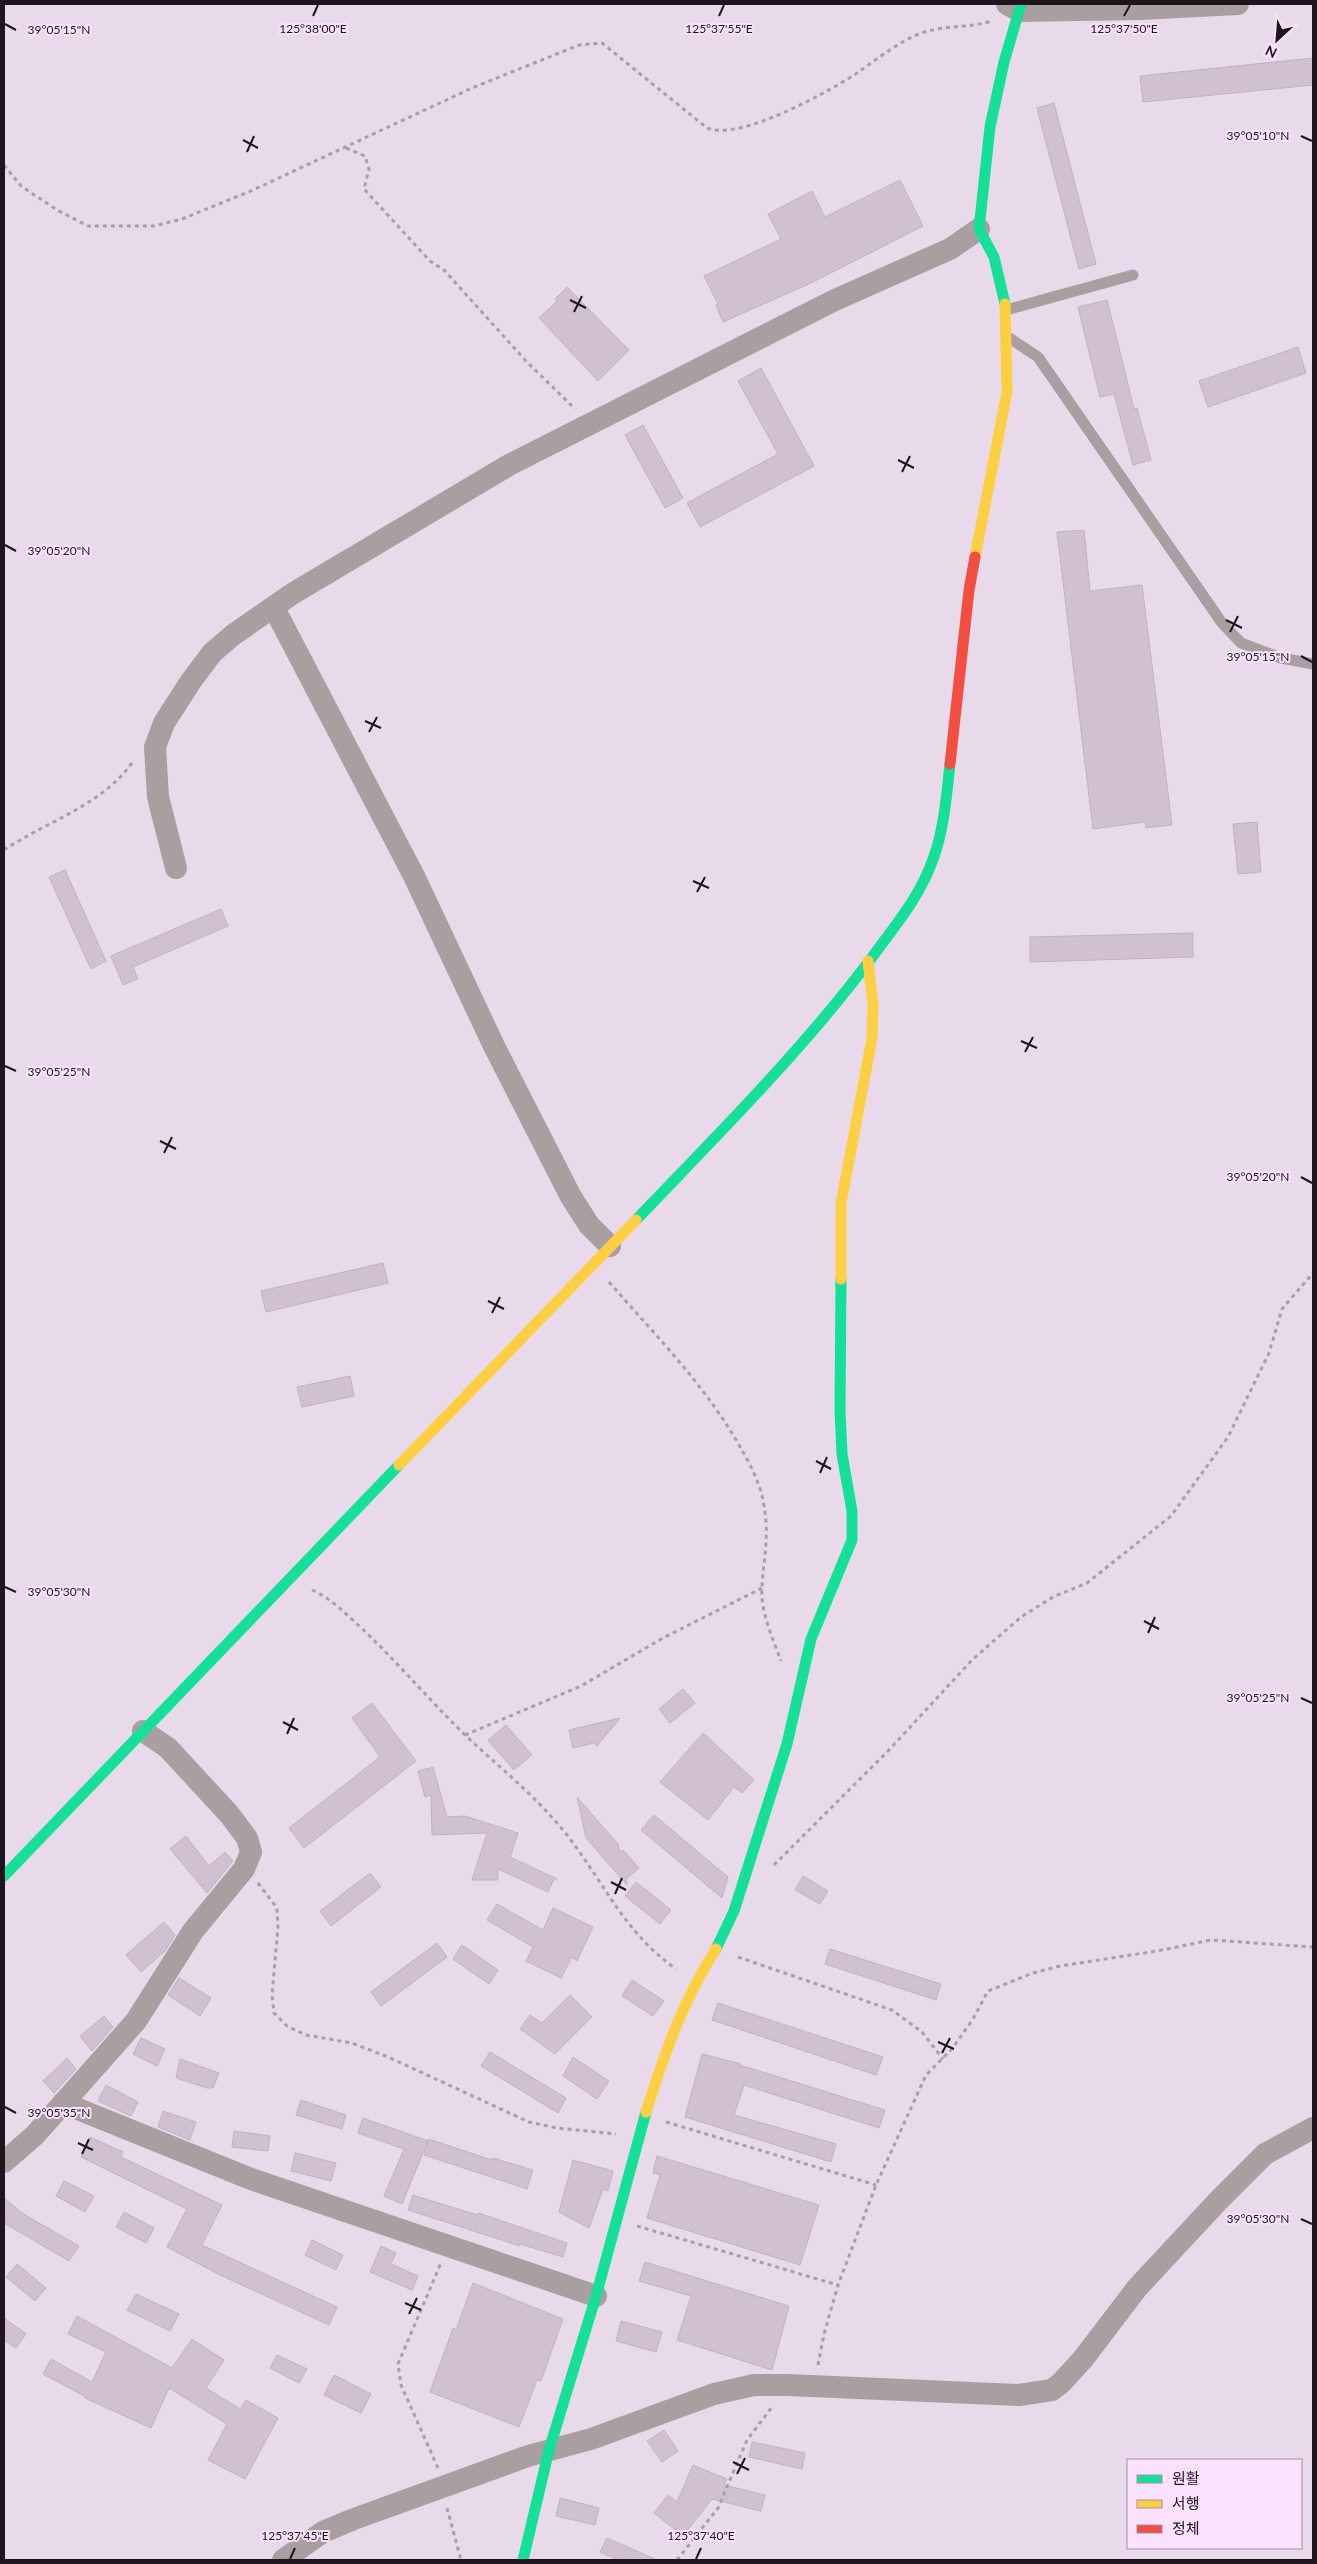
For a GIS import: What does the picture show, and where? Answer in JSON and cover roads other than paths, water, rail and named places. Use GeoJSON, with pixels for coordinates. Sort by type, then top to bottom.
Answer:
{"type":"FeatureCollection","features":[{"type":"Feature","properties":{"kind":"street"},"geometry":{"type":"LineString","coordinates":[[4,1876],[819,1027],[911,907],[932,865],[943,827],[969,590],[1007,392],[1006,310],[994,257],[979,229],[990,127],[1015,6],[1141,9],[1238,4]]}},
{"type":"Feature","properties":{"kind":"street"},"geometry":{"type":"LineString","coordinates":[[176,868],[158,797],[156,748],[164,723],[212,653],[233,635],[431,510],[518,461],[835,300],[950,249],[979,229]]}},
{"type":"Feature","properties":{"kind":"street"},"geometry":{"type":"LineString","coordinates":[[274,608],[414,876],[494,1046],[571,1197],[589,1225],[610,1246]]}},
{"type":"Feature","properties":{"kind":"street"},"geometry":{"type":"LineString","coordinates":[[523,2560],[549,2450],[618,2220],[638,2138],[668,2044],[695,1982],[716,1949],[737,1902],[787,1744],[802,1674],[820,1612],[852,1540],[852,1511],[842,1454],[840,1411],[840,1220],[844,1180],[858,1117],[872,1038],[873,1006],[868,961]]}},
{"type":"Feature","properties":{"kind":"street"},"geometry":{"type":"LineString","coordinates":[[4,2162],[35,2135],[136,2021],[193,1931],[244,1869],[250,1852],[247,1838],[229,1814],[168,1748],[143,1731]]}},
{"type":"Feature","properties":{"kind":"street"},"geometry":{"type":"LineString","coordinates":[[63,2103],[251,2179],[596,2296]]}},
{"type":"Feature","properties":{"kind":"street"},"geometry":{"type":"LineString","coordinates":[[283,2560],[331,2529],[443,2487],[549,2450],[591,2439],[714,2394],[754,2385],[1019,2395],[1052,2390],[1083,2359],[1137,2288],[1224,2194],[1265,2154],[1313,2128]]}},
{"type":"Feature","properties":{"kind":"lane"},"geometry":{"type":"LineString","coordinates":[[1006,310],[1133,275]]}},
{"type":"Feature","properties":{"kind":"lane"},"geometry":{"type":"LineString","coordinates":[[1007,337],[1038,357],[1222,622],[1240,643],[1281,658],[1313,664]]}}]}
